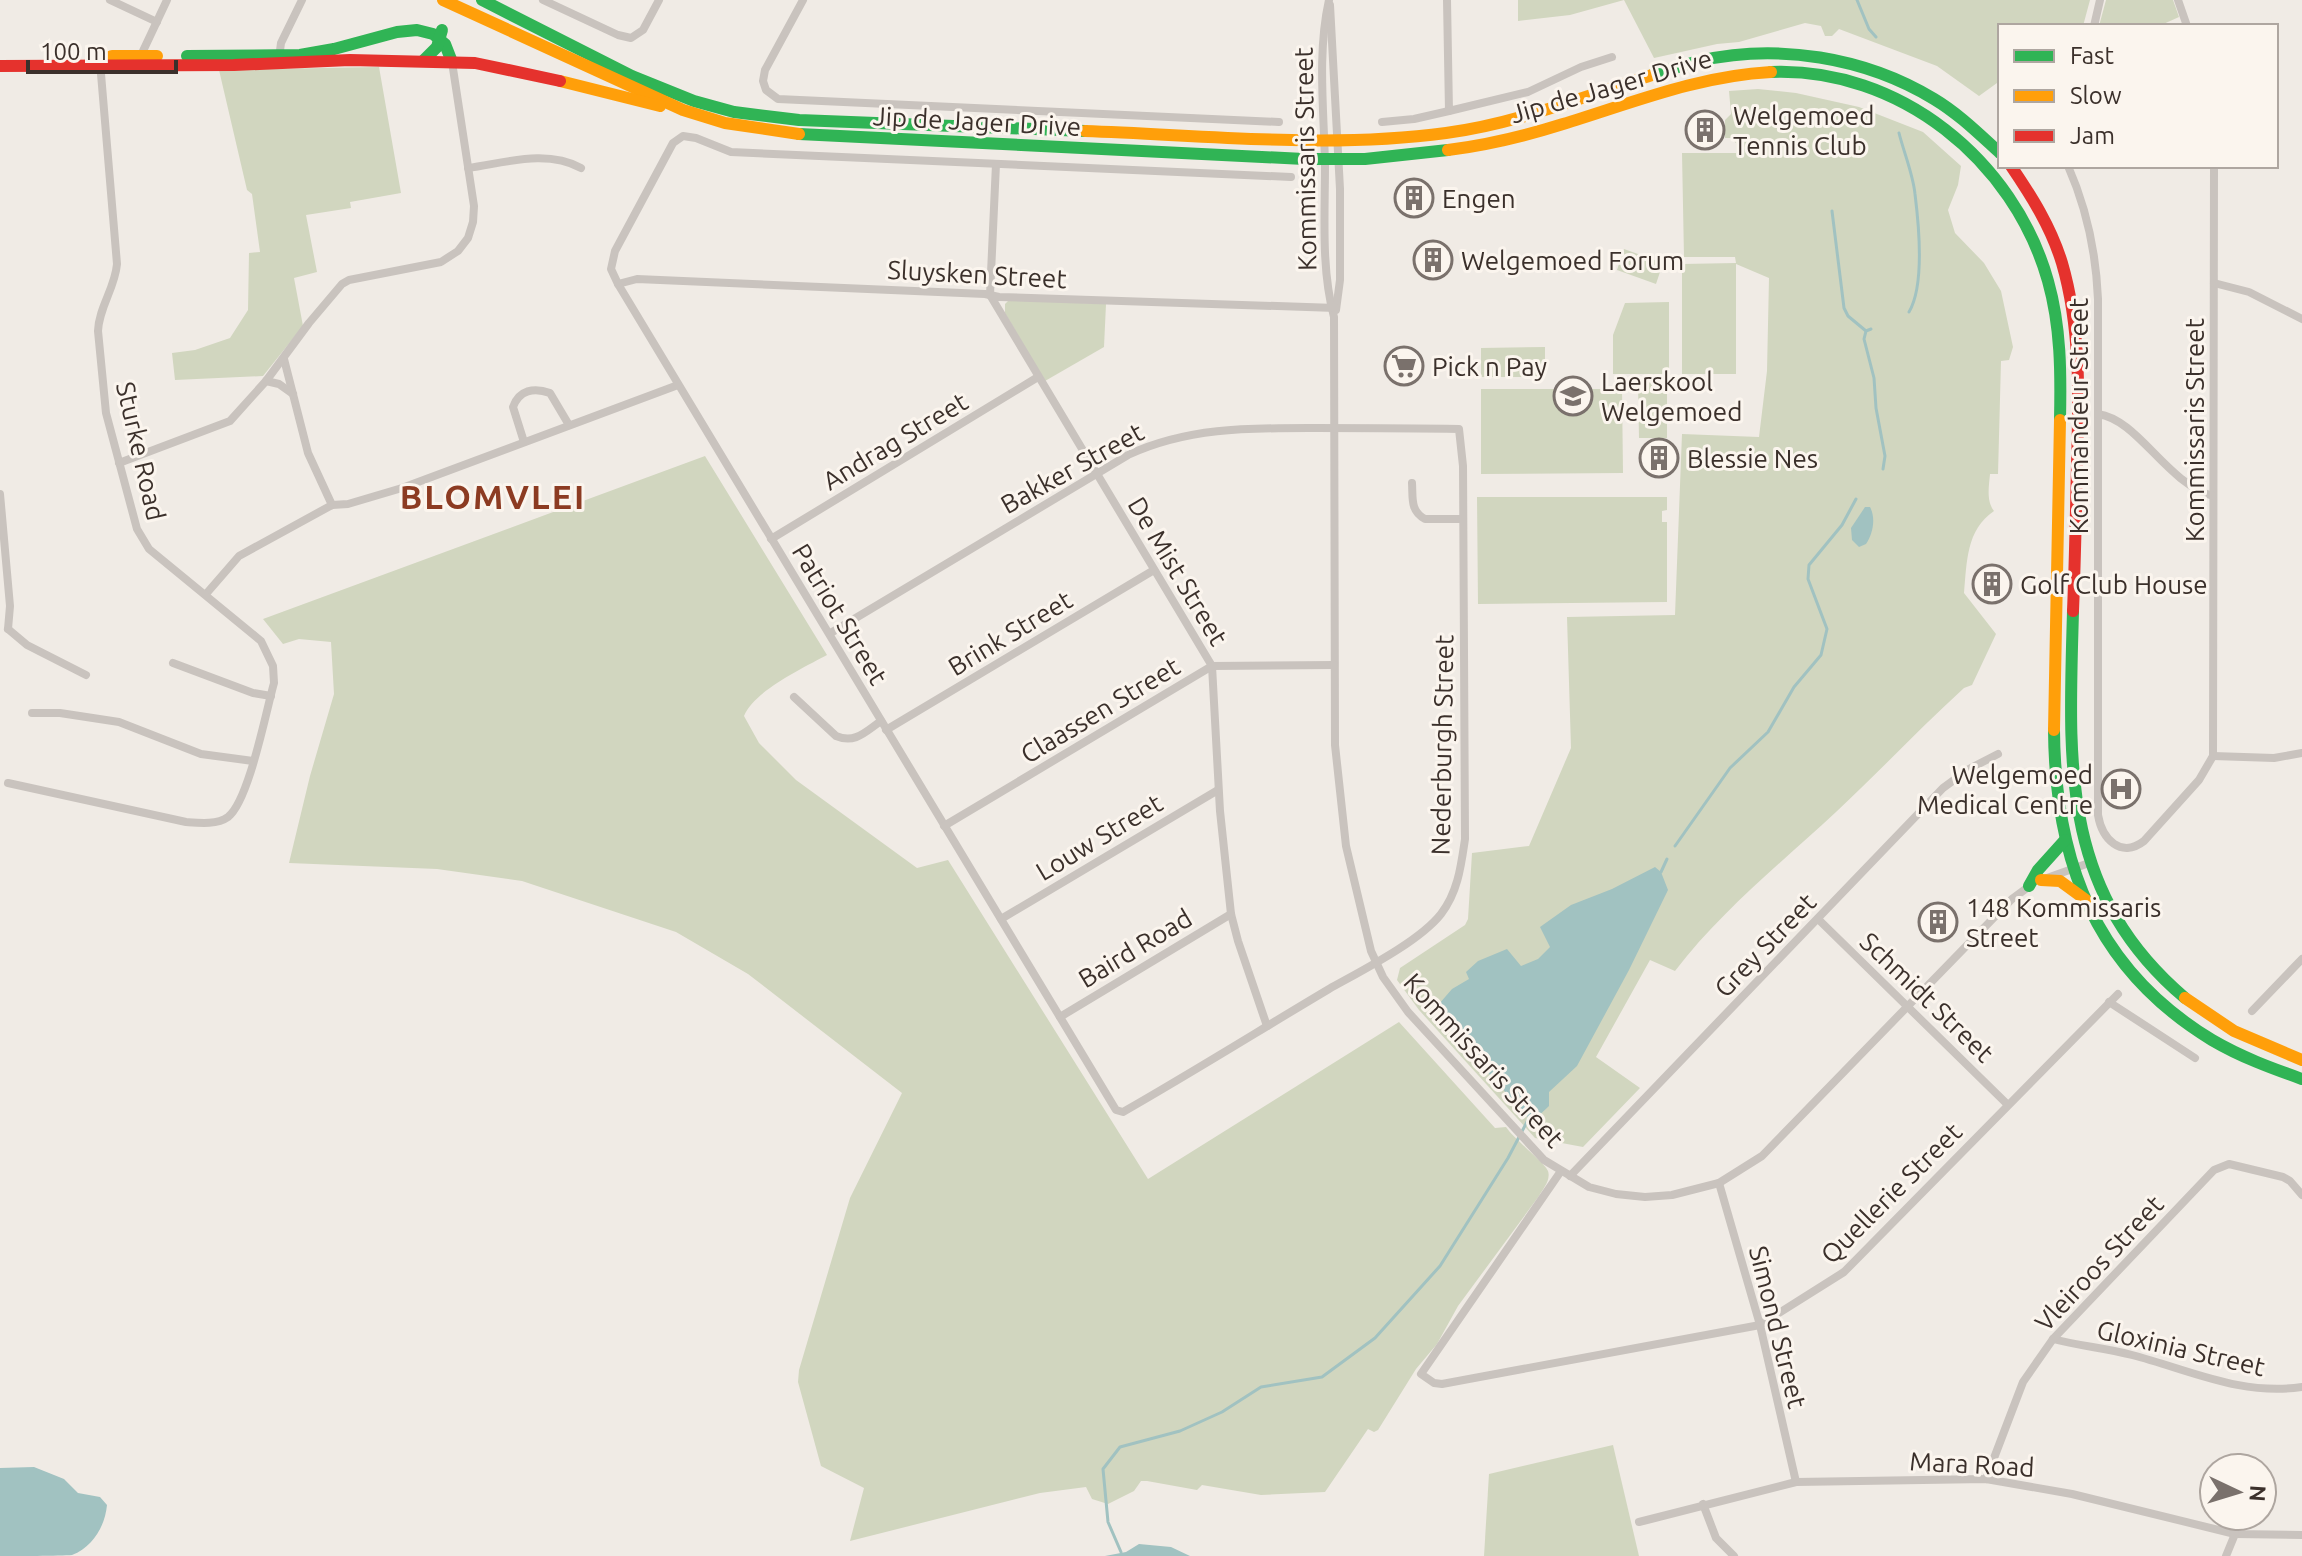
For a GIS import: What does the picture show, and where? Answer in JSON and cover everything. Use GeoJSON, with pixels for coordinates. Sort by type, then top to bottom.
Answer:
{"type":"FeatureCollection","features":[{"type":"Feature","properties":{"kind":"main road","name":"Jip de Jager Drive"},"geometry":{"type":"LineString","coordinates":[[443,0],[683,110],[725,123],[787,133],[1339,160],[1434,153],[1503,140],[1547,129],[1681,85],[1765,71],[1809,73],[1853,82],[1896,98],[1931,118],[1988,167],[2017,206],[2038,246],[2050,280],[2060,339],[2061,428],[2054,725],[2057,790],[2073,868],[2097,923],[2128,970],[2172,1013],[2216,1044],[2256,1063],[2302,1079]]}},
{"type":"Feature","properties":{"kind":"main road","name":"Jip de Jager Drive"},"geometry":{"type":"LineString","coordinates":[[482,0],[658,85],[703,103],[751,115],[864,123],[1324,139],[1394,138],[1448,133],[1500,122],[1699,61],[1773,52],[1818,56],[1857,64],[1896,78],[1934,98],[1972,126],[1998,153]]}},
{"type":"Feature","properties":{"kind":"main road"},"geometry":{"type":"LineString","coordinates":[[418,17],[429,20],[442,30],[452,62]]}},
{"type":"Feature","properties":{"kind":"main road"},"geometry":{"type":"LineString","coordinates":[[279,58],[328,50],[398,18]]}},
{"type":"Feature","properties":{"kind":"main road"},"geometry":{"type":"LineString","coordinates":[[423,61],[437,47],[442,30]]}},
{"type":"Feature","properties":{"kind":"main road"},"geometry":{"type":"LineString","coordinates":[[0,66],[99,63],[112,56],[143,60],[279,58],[452,62],[500,66],[683,110]]}},
{"type":"Feature","properties":{"kind":"main road"},"geometry":{"type":"LineString","coordinates":[[1558,105],[1591,101],[1664,78],[1681,85]]}},
{"type":"Feature","properties":{"kind":"main road"},"geometry":{"type":"LineString","coordinates":[[2012,168],[2041,211],[2057,244],[2075,316],[2079,379],[2072,766],[2076,804],[2089,863],[2128,938],[2178,992],[2227,1028],[2302,1060]]}},
{"type":"Feature","properties":{"kind":"main road"},"geometry":{"type":"LineString","coordinates":[[2065,840],[2038,870],[2035,883],[2060,881],[2086,900]]}},
{"type":"Feature","properties":{"kind":"street"},"geometry":{"type":"LineString","coordinates":[[110,0],[157,22]]}},
{"type":"Feature","properties":{"kind":"street"},"geometry":{"type":"LineString","coordinates":[[143,60],[143,51],[167,0]]}},
{"type":"Feature","properties":{"kind":"street"},"geometry":{"type":"LineString","coordinates":[[279,58],[281,43],[302,0]]}},
{"type":"Feature","properties":{"kind":"street"},"geometry":{"type":"LineString","coordinates":[[543,0],[624,38],[641,33],[659,0]]}},
{"type":"Feature","properties":{"kind":"street"},"geometry":{"type":"LineString","coordinates":[[803,0],[765,70],[764,85],[774,97],[784,100],[1279,122]]}},
{"type":"Feature","properties":{"kind":"street","name":"Kommissaris Street"},"geometry":{"type":"LineString","coordinates":[[1329,0],[1323,26],[1324,139],[1327,280],[1334,311]]}},
{"type":"Feature","properties":{"kind":"street","name":"Kommissaris Street"},"geometry":{"type":"LineString","coordinates":[[1329,0],[1339,160],[1340,280],[1334,311],[1335,745],[1346,846],[1375,962],[1408,1012],[1544,1160],[1589,1187],[1645,1197],[1672,1195],[1719,1183],[1749,1165],[1775,1144],[2012,899],[2035,883],[2089,863]]}},
{"type":"Feature","properties":{"kind":"street"},"geometry":{"type":"LineString","coordinates":[[1447,0],[1449,111]]}},
{"type":"Feature","properties":{"kind":"street"},"geometry":{"type":"LineString","coordinates":[[2094,24],[2100,0]]}},
{"type":"Feature","properties":{"kind":"street"},"geometry":{"type":"LineString","coordinates":[[2178,0],[2186,24]]}},
{"type":"Feature","properties":{"kind":"street"},"geometry":{"type":"LineString","coordinates":[[1382,122],[1414,119],[1528,92],[1581,67],[1612,57]]}},
{"type":"Feature","properties":{"kind":"street"},"geometry":{"type":"LineString","coordinates":[[119,463],[230,421],[284,359],[342,284],[349,280],[436,264],[458,251],[468,238],[474,206],[452,62]]}},
{"type":"Feature","properties":{"kind":"street","name":"Sturke Road"},"geometry":{"type":"LineString","coordinates":[[99,63],[117,264],[115,278],[100,314],[98,331],[106,413],[119,463],[141,539],[149,549],[261,641],[274,675],[271,696]]}},
{"type":"Feature","properties":{"kind":"street"},"geometry":{"type":"LineString","coordinates":[[618,284],[611,269],[613,256],[673,143],[683,136],[731,152],[1291,177]]}},
{"type":"Feature","properties":{"kind":"street"},"geometry":{"type":"LineString","coordinates":[[468,168],[545,157],[565,160],[581,168]]}},
{"type":"Feature","properties":{"kind":"street"},"geometry":{"type":"LineString","coordinates":[[1988,167],[1998,157]]}},
{"type":"Feature","properties":{"kind":"street"},"geometry":{"type":"LineString","coordinates":[[990,295],[996,164]]}},
{"type":"Feature","properties":{"kind":"street","name":"Kommandeur Street"},"geometry":{"type":"LineString","coordinates":[[2069,168],[2082,201],[2097,268],[2097,803],[2104,835],[2111,843],[2126,848],[2144,841],[2199,780],[2213,756]]}},
{"type":"Feature","properties":{"kind":"street","name":"Kommissaris Street"},"geometry":{"type":"LineString","coordinates":[[2213,756],[2214,168]]}},
{"type":"Feature","properties":{"kind":"street","name":"Sluysken Street"},"geometry":{"type":"LineString","coordinates":[[618,284],[637,279],[1334,311]]}},
{"type":"Feature","properties":{"kind":"street"},"geometry":{"type":"LineString","coordinates":[[2214,283],[2249,292],[2302,319]]}},
{"type":"Feature","properties":{"kind":"street","name":"Patriot Street"},"geometry":{"type":"LineString","coordinates":[[618,284],[1116,1110]]}},
{"type":"Feature","properties":{"kind":"street","name":"De Mist Street"},"geometry":{"type":"LineString","coordinates":[[990,295],[1212,666],[1218,790],[1231,914],[1267,1026]]}},
{"type":"Feature","properties":{"kind":"street"},"geometry":{"type":"LineString","coordinates":[[284,359],[308,453],[332,505]]}},
{"type":"Feature","properties":{"kind":"street","name":"Andrag Street"},"geometry":{"type":"LineString","coordinates":[[771,539],[1038,377]]}},
{"type":"Feature","properties":{"kind":"street"},"geometry":{"type":"LineString","coordinates":[[266,381],[279,384],[294,394]]}},
{"type":"Feature","properties":{"kind":"street"},"geometry":{"type":"LineString","coordinates":[[206,594],[239,556],[332,505],[348,504],[402,488],[678,385]]}},
{"type":"Feature","properties":{"kind":"street"},"geometry":{"type":"LineString","coordinates":[[524,442],[513,407],[519,395],[526,392],[550,393],[569,425]]}},
{"type":"Feature","properties":{"kind":"street"},"geometry":{"type":"LineString","coordinates":[[2098,414],[2119,421],[2183,482],[2213,496]]}},
{"type":"Feature","properties":{"kind":"street","name":"Bakker Street"},"geometry":{"type":"LineString","coordinates":[[829,634],[1150,445],[1185,436],[1253,428],[1459,429]]}},
{"type":"Feature","properties":{"kind":"street","name":"Nederburgh Street"},"geometry":{"type":"LineString","coordinates":[[1116,1110],[1123,1112],[1375,962],[1433,923],[1454,891],[1461,871],[1465,839],[1463,466],[1459,429]]}},
{"type":"Feature","properties":{"kind":"street"},"geometry":{"type":"LineString","coordinates":[[1412,483],[1413,507],[1420,516],[1425,519],[1463,519]]}},
{"type":"Feature","properties":{"kind":"street"},"geometry":{"type":"LineString","coordinates":[[0,494],[10,606],[4,631],[86,675]]}},
{"type":"Feature","properties":{"kind":"street","name":"Brink Street"},"geometry":{"type":"LineString","coordinates":[[886,730],[1154,570]]}},
{"type":"Feature","properties":{"kind":"street"},"geometry":{"type":"LineString","coordinates":[[8,783],[201,823],[223,820],[234,811],[243,794],[271,696],[253,693],[173,663]]}},
{"type":"Feature","properties":{"kind":"street","name":"Claassen Street"},"geometry":{"type":"LineString","coordinates":[[944,826],[1212,666],[1334,665]]}},
{"type":"Feature","properties":{"kind":"street"},"geometry":{"type":"LineString","coordinates":[[794,697],[836,736],[844,739],[856,738],[881,721]]}},
{"type":"Feature","properties":{"kind":"street"},"geometry":{"type":"LineString","coordinates":[[32,713],[60,713],[119,722],[201,754],[253,761]]}},
{"type":"Feature","properties":{"kind":"street"},"geometry":{"type":"LineString","coordinates":[[2213,756],[2274,758],[2302,753]]}},
{"type":"Feature","properties":{"kind":"street","name":"Grey Street"},"geometry":{"type":"LineString","coordinates":[[1421,1374],[1566,1174],[1943,788],[1969,769],[1998,754]]}},
{"type":"Feature","properties":{"kind":"street","name":"Louw Street"},"geometry":{"type":"LineString","coordinates":[[1001,919],[1218,790]]}},
{"type":"Feature","properties":{"kind":"street","name":"Baird Road"},"geometry":{"type":"LineString","coordinates":[[1060,1017],[1231,914]]}},
{"type":"Feature","properties":{"kind":"street","name":"Schmidt Street"},"geometry":{"type":"LineString","coordinates":[[1818,919],[2007,1104]]}},
{"type":"Feature","properties":{"kind":"street"},"geometry":{"type":"LineString","coordinates":[[2252,1011],[2302,959]]}},
{"type":"Feature","properties":{"kind":"street","name":"Quellerie Street"},"geometry":{"type":"LineString","coordinates":[[1421,1374],[1434,1383],[1442,1384],[1760,1325],[1844,1272],[2118,994]]}},
{"type":"Feature","properties":{"kind":"street"},"geometry":{"type":"LineString","coordinates":[[2109,1002],[2195,1058]]}},
{"type":"Feature","properties":{"kind":"street","name":"Vleiroos Street"},"geometry":{"type":"LineString","coordinates":[[1986,1479],[2023,1382],[2053,1339],[2207,1177],[2221,1166],[2237,1166],[2283,1177],[2302,1195]]}},
{"type":"Feature","properties":{"kind":"street","name":"Simond Street"},"geometry":{"type":"LineString","coordinates":[[1719,1183],[1760,1325],[1796,1482]]}},
{"type":"Feature","properties":{"kind":"street","name":"Gloxinia Street"},"geometry":{"type":"LineString","coordinates":[[2053,1339],[2130,1354],[2236,1386],[2265,1389],[2302,1387]]}},
{"type":"Feature","properties":{"kind":"street","name":"Mara Road"},"geometry":{"type":"LineString","coordinates":[[1639,1522],[1796,1482],[1986,1479],[2072,1494],[2235,1534],[2302,1535]]}},
{"type":"Feature","properties":{"kind":"street"},"geometry":{"type":"LineString","coordinates":[[1703,1504],[1716,1538],[1734,1556]]}},
{"type":"Feature","properties":{"kind":"street"},"geometry":{"type":"LineString","coordinates":[[2226,1556],[2235,1534]]}},
{"type":"Feature","properties":{"kind":"green space"},"geometry":{"type":"Polygon","coordinates":[[[1518,0],[1624,0],[1570,15],[1518,21],[1518,0]]]}},
{"type":"Feature","properties":{"kind":"green space"},"geometry":{"type":"Polygon","coordinates":[[[1624,0],[2090,0],[2084,24],[1998,24],[1998,84],[1979,96],[1937,66],[1839,29],[1832,36],[1825,36],[1821,26],[1805,23],[1739,42],[1654,58],[1624,0]]]}},
{"type":"Feature","properties":{"kind":"green space"},"geometry":{"type":"Polygon","coordinates":[[[2106,0],[2173,0],[2179,17],[2163,24],[2100,24],[2106,0]]]}},
{"type":"Feature","properties":{"kind":"green space"},"geometry":{"type":"Polygon","coordinates":[[[379,67],[401,193],[350,202],[351,208],[306,215],[317,272],[294,278],[303,326],[263,376],[175,380],[172,353],[195,350],[230,338],[248,310],[249,253],[260,252],[252,194],[247,190],[219,70],[379,67]]]}},
{"type":"Feature","properties":{"kind":"green space"},"geometry":{"type":"Polygon","coordinates":[[[1758,89],[1796,93],[1859,107],[1923,132],[1961,166],[1958,185],[1948,210],[1955,233],[1984,263],[2001,291],[2013,347],[2009,360],[2001,361],[1998,474],[1990,474],[1989,488],[1994,511],[1973,537],[1967,558],[1964,593],[1996,634],[1972,685],[1964,688],[1732,908],[1675,971],[1650,960],[1596,1057],[1640,1088],[1583,1147],[1535,1138],[1419,1010],[1397,980],[1400,968],[1465,925],[1468,919],[1472,853],[1529,846],[1571,748],[1567,617],[1675,615],[1682,434],[1759,437],[1767,371],[1769,278],[1736,264],[1736,374],[1682,374],[1682,264],[1736,263],[1735,257],[1684,257],[1682,153],[1736,153],[1736,143],[1731,138],[1725,138],[1725,120],[1731,114],[1729,91],[1758,89]]]}},
{"type":"Feature","properties":{"kind":"green space"},"geometry":{"type":"Polygon","coordinates":[[[1624,249],[1663,263],[1656,284],[1617,270],[1624,249]]]}},
{"type":"Feature","properties":{"kind":"green space"},"geometry":{"type":"Polygon","coordinates":[[[1009,300],[1106,304],[1104,347],[1045,381],[1005,313],[1005,304],[1009,300]]]}},
{"type":"Feature","properties":{"kind":"green space"},"geometry":{"type":"Polygon","coordinates":[[[1669,302],[1669,374],[1613,374],[1613,335],[1625,303],[1669,302]]]}},
{"type":"Feature","properties":{"kind":"green space"},"geometry":{"type":"Polygon","coordinates":[[[1545,347],[1545,377],[1481,377],[1481,348],[1545,347]]]}},
{"type":"Feature","properties":{"kind":"green space"},"geometry":{"type":"Polygon","coordinates":[[[1667,382],[1667,438],[1639,438],[1638,383],[1667,382]]]}},
{"type":"Feature","properties":{"kind":"green space"},"geometry":{"type":"Polygon","coordinates":[[[1481,389],[1622,389],[1623,473],[1481,474],[1481,389]]]}},
{"type":"Feature","properties":{"kind":"green space"},"geometry":{"type":"Polygon","coordinates":[[[705,456],[827,655],[768,689],[749,707],[744,716],[759,743],[796,780],[917,868],[948,860],[1148,1179],[1399,1022],[1495,1128],[1506,1127],[1548,1171],[1548,1181],[1539,1196],[1458,1306],[1437,1344],[1416,1369],[1378,1430],[1368,1429],[1325,1492],[1261,1495],[1202,1485],[1197,1490],[1141,1481],[1134,1491],[1108,1504],[1092,1499],[1086,1487],[1040,1493],[850,1541],[864,1488],[821,1466],[798,1382],[799,1370],[850,1198],[902,1093],[748,974],[676,932],[522,881],[437,869],[289,863],[334,694],[331,642],[299,639],[283,644],[263,619],[705,456]]]}},
{"type":"Feature","properties":{"kind":"green space"},"geometry":{"type":"Polygon","coordinates":[[[1477,497],[1667,497],[1667,510],[1662,511],[1662,522],[1667,522],[1667,602],[1478,604],[1477,497]]]}},
{"type":"Feature","properties":{"kind":"green space"},"geometry":{"type":"Polygon","coordinates":[[[1613,1445],[1639,1556],[1484,1556],[1489,1474],[1613,1445]]]}},
{"type":"Feature","properties":{"kind":"water"},"geometry":{"type":"Polygon","coordinates":[[[1865,507],[1870,507],[1872,511],[1873,526],[1866,544],[1859,547],[1852,540],[1851,528],[1865,507]]]}},
{"type":"Feature","properties":{"kind":"water"},"geometry":{"type":"Polygon","coordinates":[[[1655,867],[1661,872],[1668,890],[1577,1066],[1549,1092],[1549,1106],[1532,1122],[1449,1029],[1439,1004],[1452,989],[1469,979],[1466,972],[1478,961],[1507,949],[1521,966],[1538,959],[1550,947],[1540,927],[1571,905],[1655,867]]]}},
{"type":"Feature","properties":{"kind":"water"},"geometry":{"type":"Polygon","coordinates":[[[34,1467],[64,1479],[78,1493],[100,1497],[107,1505],[97,1535],[86,1547],[72,1555],[0,1556],[0,1468],[34,1467]]]}},
{"type":"Feature","properties":{"kind":"water"},"geometry":{"type":"Polygon","coordinates":[[[1139,1544],[1171,1547],[1190,1556],[1105,1556],[1126,1552],[1139,1544]]]}},
{"type":"Feature","properties":{"kind":"waterway"},"geometry":{"type":"LineString","coordinates":[[1857,0],[1869,29],[1876,37]]}},
{"type":"Feature","properties":{"kind":"waterway"},"geometry":{"type":"LineString","coordinates":[[1899,133],[1914,186],[1919,238],[1917,287],[1909,312]]}},
{"type":"Feature","properties":{"kind":"waterway"},"geometry":{"type":"LineString","coordinates":[[1832,211],[1844,308],[1848,316],[1866,331]]}},
{"type":"Feature","properties":{"kind":"waterway"},"geometry":{"type":"LineString","coordinates":[[1871,329],[1866,331],[1864,339],[1874,378],[1885,456],[1883,469]]}},
{"type":"Feature","properties":{"kind":"waterway"},"geometry":{"type":"LineString","coordinates":[[1675,846],[1730,768],[1768,732],[1794,687],[1821,655],[1827,629],[1808,579],[1809,565],[1842,525],[1856,499]]}},
{"type":"Feature","properties":{"kind":"waterway"},"geometry":{"type":"LineString","coordinates":[[1661,872],[1667,859]]}},
{"type":"Feature","properties":{"kind":"waterway"},"geometry":{"type":"LineString","coordinates":[[1121,1552],[1108,1522],[1103,1469],[1120,1447],[1180,1431],[1222,1412],[1261,1387],[1322,1377],[1375,1338],[1440,1266],[1508,1158],[1529,1118]]}},
{"type":"Feature","properties":{"kind":"traffic: fast"},"geometry":{"type":"LineString","coordinates":[[482,0],[632,76],[694,101],[734,112],[799,120],[1085,131]]}},
{"type":"Feature","properties":{"kind":"traffic: fast"},"geometry":{"type":"LineString","coordinates":[[187,56],[300,55],[417,30],[433,34],[445,44],[452,62]]}},
{"type":"Feature","properties":{"kind":"traffic: fast"},"geometry":{"type":"LineString","coordinates":[[423,61],[437,47],[442,30]]}},
{"type":"Feature","properties":{"kind":"traffic: fast"},"geometry":{"type":"LineString","coordinates":[[1652,75],[1699,61],[1759,53],[1789,54],[1850,64],[1879,73],[1934,99],[1998,151]]}},
{"type":"Feature","properties":{"kind":"traffic: fast"},"geometry":{"type":"LineString","coordinates":[[1771,72],[1818,75],[1864,86],[1906,104],[1945,129],[1979,160],[2008,197],[2032,237],[2048,281],[2058,333],[2060,420]]}},
{"type":"Feature","properties":{"kind":"traffic: fast"},"geometry":{"type":"LineString","coordinates":[[799,134],[1304,159],[1365,159],[1448,150]]}},
{"type":"Feature","properties":{"kind":"traffic: fast"},"geometry":{"type":"LineString","coordinates":[[2073,611],[2073,771],[2080,821],[2093,868],[2114,913],[2144,957],[2185,998]]}},
{"type":"Feature","properties":{"kind":"traffic: fast"},"geometry":{"type":"LineString","coordinates":[[2054,730],[2056,778],[2074,867],[2090,908],[2111,946],[2138,980],[2172,1012],[2212,1040],[2245,1057],[2302,1079]]}},
{"type":"Feature","properties":{"kind":"traffic: fast"},"geometry":{"type":"LineString","coordinates":[[2029,886],[2038,870],[2065,840]]}},
{"type":"Feature","properties":{"kind":"traffic: slow"},"geometry":{"type":"LineString","coordinates":[[443,0],[683,110],[725,123],[799,134]]}},
{"type":"Feature","properties":{"kind":"traffic: slow"},"geometry":{"type":"LineString","coordinates":[[97,63],[112,56],[157,56]]}},
{"type":"Feature","properties":{"kind":"traffic: slow"},"geometry":{"type":"LineString","coordinates":[[1448,150],[1534,132],[1691,85],[1771,72]]}},
{"type":"Feature","properties":{"kind":"traffic: slow"},"geometry":{"type":"LineString","coordinates":[[1085,131],[1266,140],[1401,138],[1498,123],[1652,75]]}},
{"type":"Feature","properties":{"kind":"traffic: slow"},"geometry":{"type":"LineString","coordinates":[[560,81],[660,106]]}},
{"type":"Feature","properties":{"kind":"traffic: slow"},"geometry":{"type":"LineString","coordinates":[[2054,730],[2060,420]]}},
{"type":"Feature","properties":{"kind":"traffic: slow"},"geometry":{"type":"LineString","coordinates":[[2041,880],[2060,881],[2086,900]]}},
{"type":"Feature","properties":{"kind":"traffic: slow"},"geometry":{"type":"LineString","coordinates":[[2185,998],[2234,1031],[2302,1060]]}},
{"type":"Feature","properties":{"kind":"traffic: jam"},"geometry":{"type":"LineString","coordinates":[[0,66],[234,65],[350,60],[475,63],[560,81]]}},
{"type":"Feature","properties":{"kind":"traffic: jam"},"geometry":{"type":"LineString","coordinates":[[2012,168],[2052,237],[2062,263],[2073,312],[2078,388],[2073,611]]}},
{"type":"Feature","properties":{"kind":"place","name":"Welgemoed Tennis Club"},"geometry":{"type":"Point","coordinates":[1705,130]}},
{"type":"Feature","properties":{"kind":"place","name":"Engen"},"geometry":{"type":"Point","coordinates":[1414,198]}},
{"type":"Feature","properties":{"kind":"place","name":"Welgemoed Forum"},"geometry":{"type":"Point","coordinates":[1433,260]}},
{"type":"Feature","properties":{"kind":"place","name":"Pick n Pay"},"geometry":{"type":"Point","coordinates":[1404,366]}},
{"type":"Feature","properties":{"kind":"place","name":"Laerskool Welgemoed"},"geometry":{"type":"Point","coordinates":[1573,396]}},
{"type":"Feature","properties":{"kind":"place","name":"Blessie Nes"},"geometry":{"type":"Point","coordinates":[1659,458]}},
{"type":"Feature","properties":{"kind":"place","name":"Golf Club House"},"geometry":{"type":"Point","coordinates":[1992,584]}},
{"type":"Feature","properties":{"kind":"place","name":"Welgemoed Medical Centre"},"geometry":{"type":"Point","coordinates":[2121,789]}},
{"type":"Feature","properties":{"kind":"place","name":"148 Kommissaris Street"},"geometry":{"type":"Point","coordinates":[1938,922]}},
{"type":"Feature","properties":{"kind":"district","name":"BLOMVLEI"},"geometry":{"type":"Point","coordinates":[493,496]}}]}
